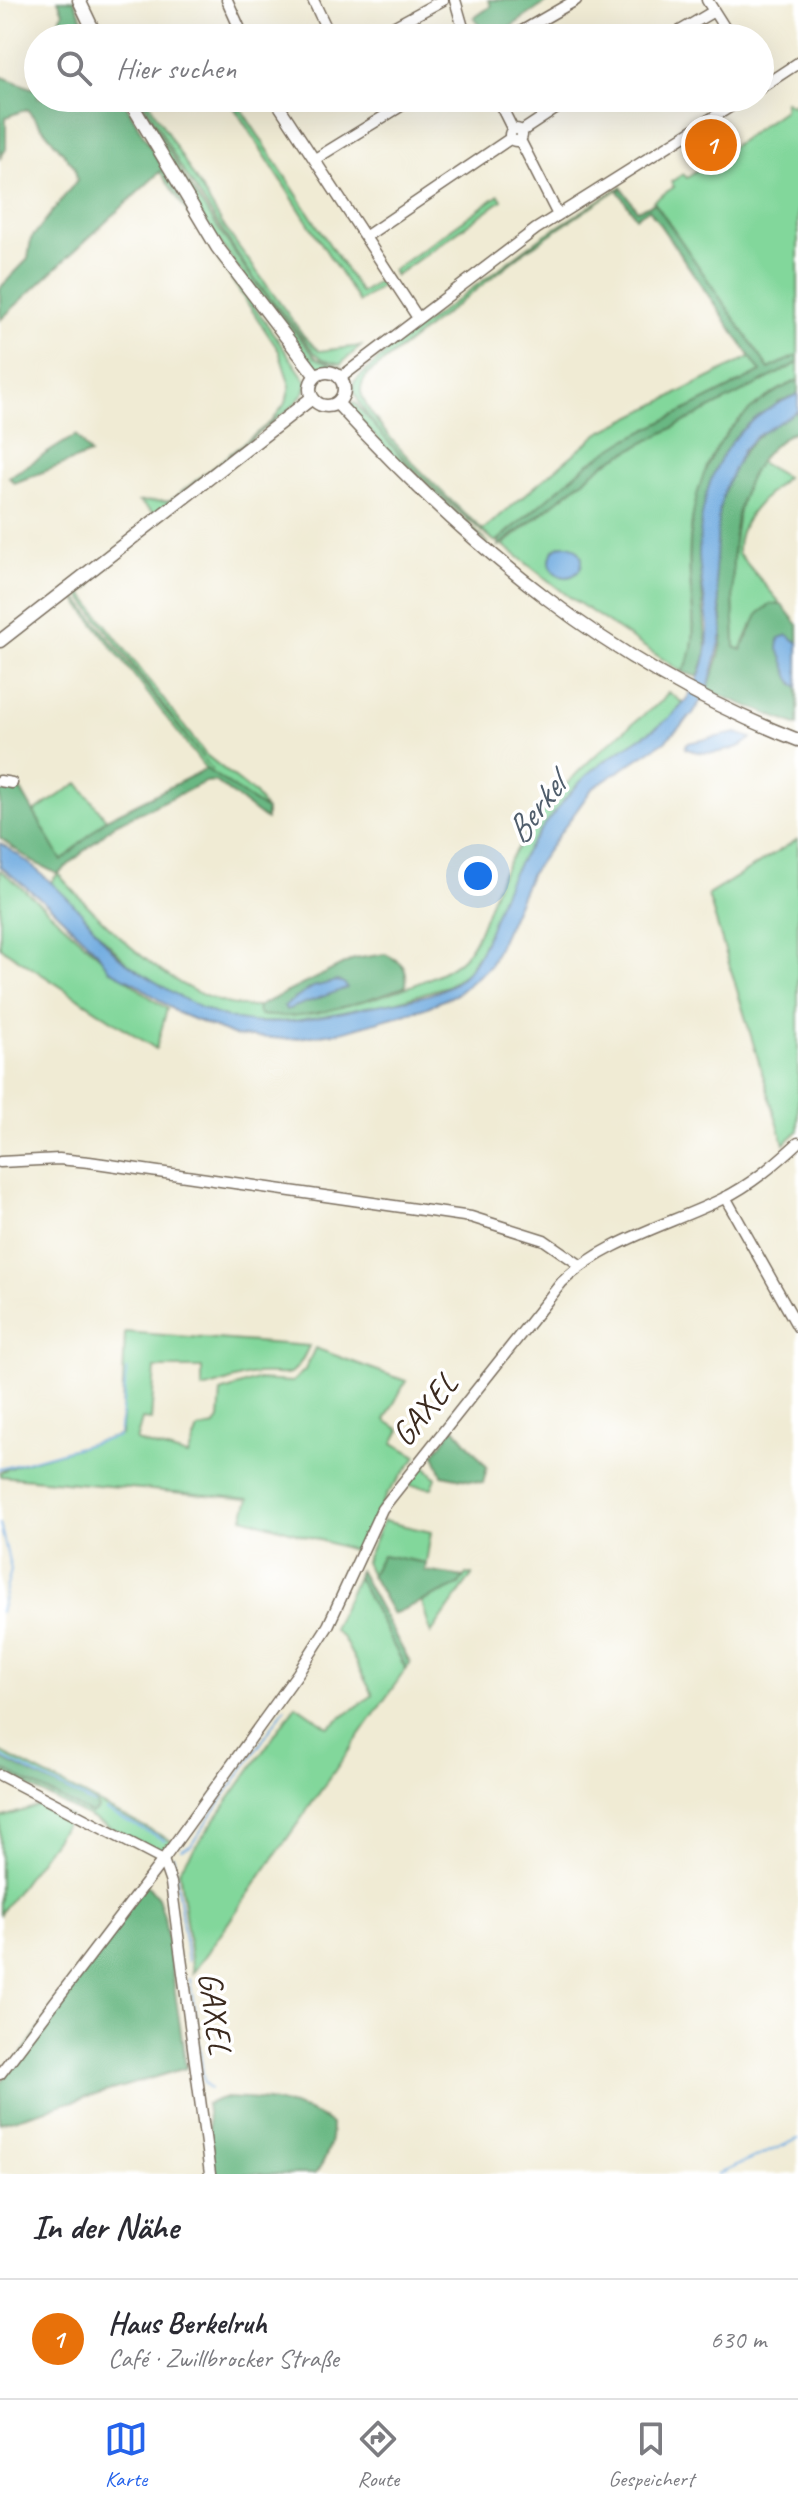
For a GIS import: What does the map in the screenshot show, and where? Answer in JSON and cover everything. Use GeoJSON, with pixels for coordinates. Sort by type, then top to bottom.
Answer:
{"type":"FeatureCollection","features":[{"type":"Feature","properties":{"kind":"main road"},"geometry":{"type":"LineString","coordinates":[[79,0],[90,24]]}},
{"type":"Feature","properties":{"kind":"main road"},"geometry":{"type":"LineString","coordinates":[[136,112],[217,247],[316,376]]}},
{"type":"Feature","properties":{"kind":"main road"},"geometry":{"type":"LineString","coordinates":[[326,372],[340,378],[344,388],[337,403],[324,406],[312,398],[310,388],[316,376],[326,372]]}},
{"type":"Feature","properties":{"kind":"main road"},"geometry":{"type":"LineString","coordinates":[[0,641],[312,398]]}},
{"type":"Feature","properties":{"kind":"main road"},"geometry":{"type":"LineString","coordinates":[[337,403],[406,477],[495,560],[603,640],[717,705],[798,740]]}},
{"type":"Feature","properties":{"kind":"street"},"geometry":{"type":"LineString","coordinates":[[227,0],[238,24]]}},
{"type":"Feature","properties":{"kind":"street"},"geometry":{"type":"LineString","coordinates":[[313,0],[324,24]]}},
{"type":"Feature","properties":{"kind":"street"},"geometry":{"type":"LineString","coordinates":[[399,24],[443,0]]}},
{"type":"Feature","properties":{"kind":"street"},"geometry":{"type":"LineString","coordinates":[[455,0],[462,24]]}},
{"type":"Feature","properties":{"kind":"street"},"geometry":{"type":"LineString","coordinates":[[534,24],[576,0]]}},
{"type":"Feature","properties":{"kind":"street"},"geometry":{"type":"LineString","coordinates":[[707,0],[722,24]]}},
{"type":"Feature","properties":{"kind":"street"},"geometry":{"type":"LineString","coordinates":[[692,24],[714,11]]}},
{"type":"Feature","properties":{"kind":"street"},"geometry":{"type":"LineString","coordinates":[[774,78],[798,63]]}},
{"type":"Feature","properties":{"kind":"street"},"geometry":{"type":"LineString","coordinates":[[283,112],[418,318]]}},
{"type":"Feature","properties":{"kind":"street"},"geometry":{"type":"LineString","coordinates":[[315,159],[391,112]]}},
{"type":"Feature","properties":{"kind":"street"},"geometry":{"type":"LineString","coordinates":[[504,112],[558,215]]}},
{"type":"Feature","properties":{"kind":"street"},"geometry":{"type":"LineString","coordinates":[[365,237],[551,112]]}},
{"type":"Feature","properties":{"kind":"street"},"geometry":{"type":"LineString","coordinates":[[340,378],[558,215],[722,112]]}},
{"type":"Feature","properties":{"kind":"street","name":"GAXEL"},"geometry":{"type":"LineString","coordinates":[[210,2174],[171,1883],[163,1860],[314,1649],[382,1509],[545,1302],[580,1265],[725,1197],[758,1177],[798,1143]]}},
{"type":"Feature","properties":{"kind":"street"},"geometry":{"type":"LineString","coordinates":[[0,1162],[59,1159],[89,1162],[471,1217],[544,1240],[580,1265]]}},
{"type":"Feature","properties":{"kind":"street"},"geometry":{"type":"LineString","coordinates":[[725,1197],[798,1327]]}},
{"type":"Feature","properties":{"kind":"street"},"geometry":{"type":"LineString","coordinates":[[0,1775],[163,1860],[0,2074]]}},
{"type":"Feature","properties":{"kind":"green space"},"geometry":{"type":"Polygon","coordinates":[[[58,0],[74,0],[85,24],[58,24],[63,12],[58,0]]]}},
{"type":"Feature","properties":{"kind":"green space"},"geometry":{"type":"Polygon","coordinates":[[[488,0],[550,0],[515,24],[478,24],[474,18],[491,6],[488,0]]]}},
{"type":"Feature","properties":{"kind":"green space"},"geometry":{"type":"Polygon","coordinates":[[[0,76],[24,85],[24,110],[6,117],[6,149],[0,158],[0,76]]]}},
{"type":"Feature","properties":{"kind":"green space"},"geometry":{"type":"Polygon","coordinates":[[[785,101],[791,105],[798,101],[798,355],[769,369],[653,201],[674,187],[671,182],[683,174],[687,178],[784,110],[785,101]]]}},
{"type":"Feature","properties":{"kind":"green space"},"geometry":{"type":"Polygon","coordinates":[[[29,112],[130,112],[163,169],[0,320],[0,288],[28,259],[31,239],[77,180],[75,167],[29,112]]]}},
{"type":"Feature","properties":{"kind":"green space"},"geometry":{"type":"Polygon","coordinates":[[[140,112],[147,112],[185,179],[255,283],[316,358],[342,368],[319,368],[277,323],[190,199],[140,112]]]}},
{"type":"Feature","properties":{"kind":"green space"},"geometry":{"type":"Polygon","coordinates":[[[150,112],[155,112],[225,228],[304,336],[319,351],[361,346],[341,364],[323,359],[314,352],[252,276],[179,164],[150,112]]]}},
{"type":"Feature","properties":{"kind":"green space"},"geometry":{"type":"Polygon","coordinates":[[[237,112],[243,112],[361,293],[386,276],[389,281],[359,302],[237,112]]]}},
{"type":"Feature","properties":{"kind":"green space"},"geometry":{"type":"Polygon","coordinates":[[[163,169],[196,223],[307,382],[305,391],[293,406],[158,513],[153,513],[139,502],[170,501],[272,421],[286,402],[290,386],[279,351],[159,170],[163,169]]]}},
{"type":"Feature","properties":{"kind":"green space"},"geometry":{"type":"Polygon","coordinates":[[[621,187],[637,210],[655,203],[769,369],[798,355],[798,363],[605,463],[499,546],[499,540],[588,464],[624,441],[761,372],[649,209],[636,217],[618,191],[621,187]]]}},
{"type":"Feature","properties":{"kind":"green space"},"geometry":{"type":"Polygon","coordinates":[[[619,188],[527,250],[367,375],[361,392],[379,423],[414,464],[483,530],[599,433],[750,357],[761,372],[624,441],[588,464],[496,542],[437,491],[389,442],[369,418],[357,397],[354,382],[388,351],[543,236],[619,188]]]}},
{"type":"Feature","properties":{"kind":"green space"},"geometry":{"type":"Polygon","coordinates":[[[499,195],[502,200],[395,276],[392,271],[499,195]]]}},
{"type":"Feature","properties":{"kind":"green space"},"geometry":{"type":"Polygon","coordinates":[[[798,363],[798,380],[769,396],[744,416],[725,438],[710,462],[699,489],[689,549],[693,641],[688,663],[682,672],[568,596],[503,545],[605,463],[798,363]]]}},
{"type":"Feature","properties":{"kind":"green space"},"geometry":{"type":"Polygon","coordinates":[[[798,380],[798,394],[778,402],[710,486],[699,553],[707,651],[698,677],[682,672],[691,654],[694,632],[690,554],[692,522],[708,464],[723,439],[743,417],[768,397],[798,380]]]}},
{"type":"Feature","properties":{"kind":"green space"},"geometry":{"type":"Polygon","coordinates":[[[354,402],[417,475],[489,544],[446,511],[358,418],[349,406],[354,402]]]}},
{"type":"Feature","properties":{"kind":"green space"},"geometry":{"type":"Polygon","coordinates":[[[798,411],[798,429],[772,447],[754,469],[742,496],[736,525],[733,587],[735,647],[741,650],[759,613],[771,604],[782,605],[798,625],[798,726],[707,690],[723,638],[715,569],[718,519],[723,496],[741,455],[756,438],[798,411]]]}},
{"type":"Feature","properties":{"kind":"green space"},"geometry":{"type":"Polygon","coordinates":[[[76,435],[90,454],[14,483],[9,477],[76,435]]]}},
{"type":"Feature","properties":{"kind":"green space"},"geometry":{"type":"Polygon","coordinates":[[[758,461],[786,477],[753,510],[742,530],[738,553],[782,605],[771,604],[751,627],[741,650],[735,647],[733,551],[740,505],[758,461]]]}},
{"type":"Feature","properties":{"kind":"green space"},"geometry":{"type":"Polygon","coordinates":[[[89,581],[92,585],[82,593],[206,755],[255,794],[266,810],[206,769],[72,595],[212,770],[77,591],[89,581]]]}},
{"type":"Feature","properties":{"kind":"green space"},"geometry":{"type":"Polygon","coordinates":[[[668,692],[683,703],[668,722],[600,764],[565,799],[518,865],[481,950],[466,973],[447,986],[398,1001],[303,1021],[248,1023],[217,1017],[176,997],[127,963],[50,883],[58,874],[99,917],[147,960],[201,994],[229,1004],[257,1007],[260,1015],[306,1013],[368,1000],[427,979],[465,955],[481,927],[500,878],[532,825],[592,758],[662,701],[668,692]]]}},
{"type":"Feature","properties":{"kind":"green space"},"geometry":{"type":"Polygon","coordinates":[[[206,769],[266,810],[266,820],[215,781],[205,782],[115,824],[58,874],[33,862],[0,838],[0,782],[21,790],[62,861],[106,819],[206,769]]]}},
{"type":"Feature","properties":{"kind":"green space"},"geometry":{"type":"Polygon","coordinates":[[[78,783],[106,819],[62,862],[34,812],[78,783]]]}},
{"type":"Feature","properties":{"kind":"green space"},"geometry":{"type":"Polygon","coordinates":[[[798,839],[798,1131],[784,1144],[708,895],[798,839]]]}},
{"type":"Feature","properties":{"kind":"green space"},"geometry":{"type":"Polygon","coordinates":[[[0,870],[123,977],[167,1009],[156,1049],[0,947],[0,870]]]}},
{"type":"Feature","properties":{"kind":"green space"},"geometry":{"type":"Polygon","coordinates":[[[385,954],[403,966],[406,986],[315,1013],[260,1015],[257,1007],[354,959],[385,954]]]}},
{"type":"Feature","properties":{"kind":"green space"},"geometry":{"type":"Polygon","coordinates":[[[125,1332],[309,1346],[291,1372],[250,1375],[202,1389],[202,1368],[155,1368],[151,1420],[142,1419],[136,1441],[188,1456],[198,1429],[215,1426],[219,1419],[221,1392],[256,1380],[292,1382],[305,1370],[315,1348],[406,1381],[385,1420],[400,1430],[393,1443],[417,1456],[387,1494],[356,1551],[243,1517],[249,1499],[0,1476],[0,1472],[17,1465],[121,1435],[125,1332]]]}},
{"type":"Feature","properties":{"kind":"green space"},"geometry":{"type":"Polygon","coordinates":[[[454,1427],[487,1467],[483,1483],[442,1475],[434,1454],[454,1427]]]}},
{"type":"Feature","properties":{"kind":"green space"},"geometry":{"type":"Polygon","coordinates":[[[424,1465],[436,1478],[432,1488],[407,1485],[424,1465]]]}},
{"type":"Feature","properties":{"kind":"green space"},"geometry":{"type":"Polygon","coordinates":[[[383,1521],[431,1532],[426,1563],[382,1555],[371,1575],[365,1562],[383,1521]]]}},
{"type":"Feature","properties":{"kind":"green space"},"geometry":{"type":"Polygon","coordinates":[[[382,1555],[426,1563],[425,1571],[464,1577],[459,1585],[393,1614],[371,1575],[382,1555]]]}},
{"type":"Feature","properties":{"kind":"green space"},"geometry":{"type":"Polygon","coordinates":[[[359,1570],[410,1663],[406,1669],[357,1577],[359,1570]]]}},
{"type":"Feature","properties":{"kind":"green space"},"geometry":{"type":"Polygon","coordinates":[[[466,1574],[472,1575],[431,1634],[422,1602],[458,1585],[466,1574]]]}},
{"type":"Feature","properties":{"kind":"green space"},"geometry":{"type":"Polygon","coordinates":[[[357,1577],[406,1669],[193,1973],[179,1870],[296,1705],[328,1727],[373,1695],[343,1638],[333,1629],[357,1577]]]}},
{"type":"Feature","properties":{"kind":"green space"},"geometry":{"type":"Polygon","coordinates":[[[0,1752],[172,1842],[158,1852],[0,1772],[0,1768],[91,1814],[0,1758],[0,1752]]]}},
{"type":"Feature","properties":{"kind":"green space"},"geometry":{"type":"Polygon","coordinates":[[[0,1758],[97,1805],[98,1809],[91,1814],[0,1768],[0,1758]]]}},
{"type":"Feature","properties":{"kind":"green space"},"geometry":{"type":"Polygon","coordinates":[[[41,1805],[71,1817],[0,1914],[0,1818],[41,1805]]]}},
{"type":"Feature","properties":{"kind":"green space"},"geometry":{"type":"Polygon","coordinates":[[[147,1885],[158,1898],[164,1916],[186,2068],[0,2123],[0,2084],[141,1887],[147,1885]]]}},
{"type":"Feature","properties":{"kind":"green space"},"geometry":{"type":"Polygon","coordinates":[[[222,2098],[293,2106],[332,2124],[328,2151],[315,2174],[215,2174],[206,2104],[222,2098]]]}},
{"type":"Feature","properties":{"kind":"water"},"geometry":{"type":"Polygon","coordinates":[[[798,394],[798,411],[757,436],[743,450],[725,488],[719,512],[715,571],[723,631],[708,689],[692,715],[665,741],[592,789],[530,875],[490,966],[457,994],[425,1008],[341,1032],[290,1039],[235,1036],[178,1013],[135,983],[109,970],[97,952],[52,908],[0,866],[0,843],[53,884],[127,963],[189,1002],[237,1020],[262,1023],[322,1016],[403,1001],[432,993],[457,981],[473,964],[483,946],[516,868],[565,799],[594,769],[666,720],[690,694],[699,676],[708,641],[699,553],[705,500],[712,477],[722,456],[753,420],[798,394]]]}},
{"type":"Feature","properties":{"kind":"water"},"geometry":{"type":"Polygon","coordinates":[[[566,545],[578,549],[582,561],[578,573],[566,577],[554,573],[550,561],[554,549],[566,545]]]}},
{"type":"Feature","properties":{"kind":"water"},"geometry":{"type":"Polygon","coordinates":[[[788,635],[798,643],[798,688],[791,680],[778,650],[779,638],[788,635]]]}},
{"type":"Feature","properties":{"kind":"water"},"geometry":{"type":"Polygon","coordinates":[[[736,733],[752,738],[738,747],[720,752],[685,748],[687,743],[736,733]]]}},
{"type":"Feature","properties":{"kind":"water"},"geometry":{"type":"Polygon","coordinates":[[[337,981],[347,988],[286,1010],[284,1006],[313,987],[337,981]]]}},
{"type":"Feature","properties":{"kind":"waterway"},"geometry":{"type":"LineString","coordinates":[[0,1469],[119,1436],[127,1369]]}},
{"type":"Feature","properties":{"kind":"waterway"},"geometry":{"type":"LineString","coordinates":[[0,1524],[11,1570],[0,1612]]}},
{"type":"Feature","properties":{"kind":"waterway"},"geometry":{"type":"LineString","coordinates":[[181,1849],[191,1845],[285,1708]]}},
{"type":"Feature","properties":{"kind":"waterway"},"geometry":{"type":"LineString","coordinates":[[0,1756],[94,1804]]}},
{"type":"Feature","properties":{"kind":"waterway"},"geometry":{"type":"LineString","coordinates":[[106,1810],[164,1840]]}},
{"type":"Feature","properties":{"kind":"waterway"},"geometry":{"type":"LineString","coordinates":[[173,1856],[188,1961]]}},
{"type":"Feature","properties":{"kind":"waterway"},"geometry":{"type":"LineString","coordinates":[[190,1979],[204,2082],[210,2089]]}},
{"type":"Feature","properties":{"kind":"waterway"},"geometry":{"type":"LineString","coordinates":[[718,2174],[798,2139]]}},
{"type":"Feature","properties":{"kind":"place","name":"Haus Berkelruh"},"geometry":{"type":"Point","coordinates":[711,145]}},
{"type":"Feature","properties":{"kind":"water label","name":"Berkel"},"geometry":{"type":"Point","coordinates":[535,809]}}]}
